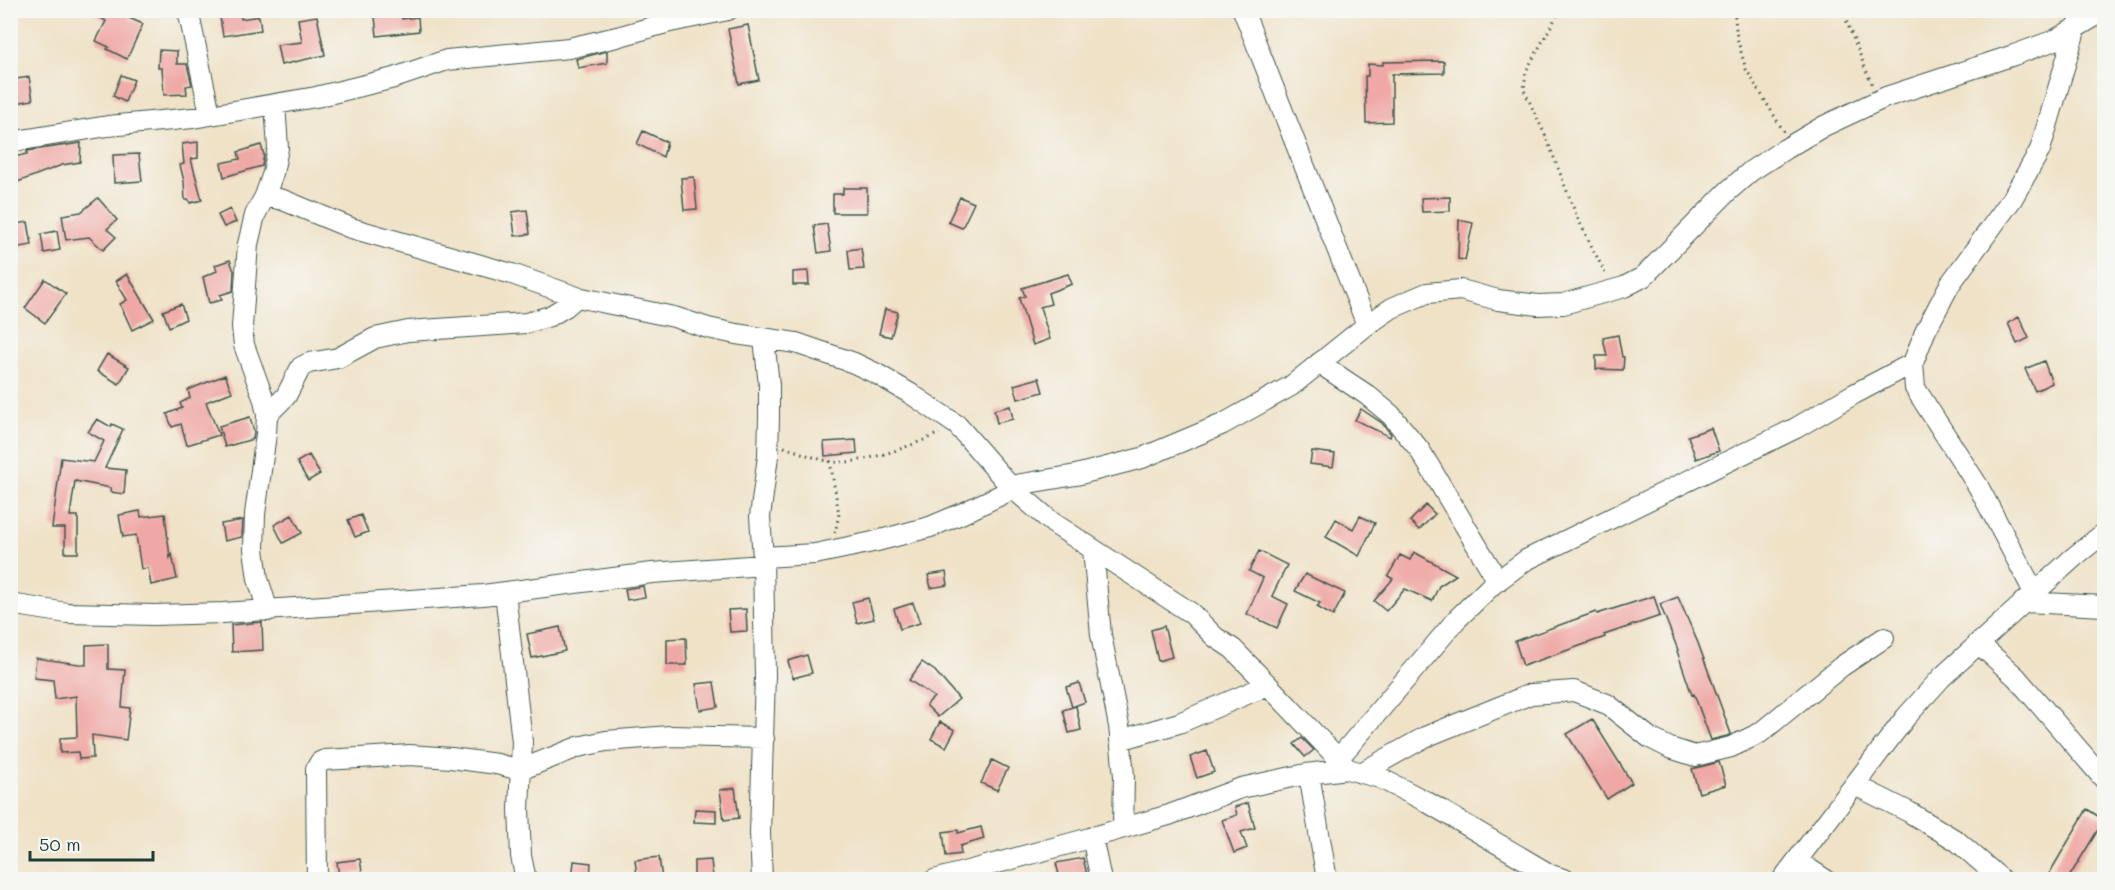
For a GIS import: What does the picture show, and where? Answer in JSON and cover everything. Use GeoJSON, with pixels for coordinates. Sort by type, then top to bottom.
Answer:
{"type":"FeatureCollection","features":[{"type":"Feature","properties":{"kind":"street"},"geometry":{"type":"LineString","coordinates":[[189,10],[210,114]]}},
{"type":"Feature","properties":{"kind":"street"},"geometry":{"type":"LineString","coordinates":[[10,142],[316,97],[394,78],[447,60],[569,48],[617,38],[670,22],[728,10]]}},
{"type":"Feature","properties":{"kind":"street"},"geometry":{"type":"LineString","coordinates":[[1243,10],[1367,325]]}},
{"type":"Feature","properties":{"kind":"street"},"geometry":{"type":"LineString","coordinates":[[10,604],[68,613],[154,615],[268,611],[505,592],[825,552],[930,527],[963,513],[1012,487],[1076,475],[1142,458],[1223,424],[1291,386],[1367,325],[1392,308],[1427,292],[1461,290],[1498,300],[1538,305],[1563,304],[1624,288],[1643,277],[1728,191],[1751,171],[1824,126],[1878,101],[2055,40],[2104,10]]}},
{"type":"Feature","properties":{"kind":"street"},"geometry":{"type":"LineString","coordinates":[[2029,597],[1978,486],[1915,388],[1913,363],[1925,332],[1950,284],[2012,199],[2040,150],[2076,27]]}},
{"type":"Feature","properties":{"kind":"street"},"geometry":{"type":"LineString","coordinates":[[268,611],[258,579],[254,549],[255,514],[267,415],[244,345],[242,327],[248,244],[255,215],[265,196],[278,148],[276,104]]}},
{"type":"Feature","properties":{"kind":"street"},"geometry":{"type":"LineString","coordinates":[[265,196],[283,200],[351,228],[512,274],[577,297],[674,317],[708,328],[796,343],[870,370],[957,425],[1012,487],[1053,523],[1191,612],[1215,637],[1233,650],[1349,767],[1380,778],[1427,802],[1551,875],[1566,879]]}},
{"type":"Feature","properties":{"kind":"street"},"geometry":{"type":"LineString","coordinates":[[267,415],[286,396],[301,367],[309,363],[338,358],[375,338],[408,331],[526,323],[549,316],[577,297]]}},
{"type":"Feature","properties":{"kind":"street"},"geometry":{"type":"LineString","coordinates":[[762,879],[760,834],[764,738],[763,561],[760,517],[768,442],[769,385],[764,339]]}},
{"type":"Feature","properties":{"kind":"street"},"geometry":{"type":"LineString","coordinates":[[1319,363],[1367,395],[1391,415],[1419,449],[1498,580]]}},
{"type":"Feature","properties":{"kind":"street"},"geometry":{"type":"LineString","coordinates":[[1349,767],[1457,619],[1498,580],[1526,560],[1796,428],[1913,363]]}},
{"type":"Feature","properties":{"kind":"street"},"geometry":{"type":"LineString","coordinates":[[1782,879],[1906,717],[1942,677],[2029,597],[2104,533]]}},
{"type":"Feature","properties":{"kind":"street"},"geometry":{"type":"LineString","coordinates":[[1093,549],[1101,635],[1120,740],[1124,776],[1123,828]]}},
{"type":"Feature","properties":{"kind":"street"},"geometry":{"type":"LineString","coordinates":[[505,592],[522,742],[521,856],[526,879]]}},
{"type":"Feature","properties":{"kind":"street"},"geometry":{"type":"LineString","coordinates":[[2029,597],[2104,606]]}},
{"type":"Feature","properties":{"kind":"street"},"geometry":{"type":"LineString","coordinates":[[934,879],[1169,815],[1241,788],[1349,767],[1531,694],[1574,692],[1607,704],[1650,738],[1670,748],[1695,756],[1731,747],[1760,733],[1842,666],[1884,638]]}},
{"type":"Feature","properties":{"kind":"street"},"geometry":{"type":"LineString","coordinates":[[1978,643],[2016,677],[2104,779]]}},
{"type":"Feature","properties":{"kind":"street"},"geometry":{"type":"LineString","coordinates":[[1120,740],[1179,723],[1268,685]]}},
{"type":"Feature","properties":{"kind":"street"},"geometry":{"type":"LineString","coordinates":[[317,879],[316,769],[320,762],[325,760],[410,755],[497,764],[520,770],[578,747],[606,741],[670,736],[764,738]]}},
{"type":"Feature","properties":{"kind":"street"},"geometry":{"type":"LineString","coordinates":[[1309,774],[1327,879]]}},
{"type":"Feature","properties":{"kind":"street"},"geometry":{"type":"LineString","coordinates":[[1855,785],[1957,841],[2002,879]]}},
{"type":"Feature","properties":{"kind":"street"},"geometry":{"type":"LineString","coordinates":[[1092,837],[1101,879]]}},
{"type":"Feature","properties":{"kind":"street"},"geometry":{"type":"LineString","coordinates":[[1797,861],[1826,879]]}},
{"type":"Feature","properties":{"kind":"path"},"geometry":{"type":"LineString","coordinates":[[1560,10],[1526,71],[1524,90],[1546,137],[1577,217],[1613,291]]}},
{"type":"Feature","properties":{"kind":"path"},"geometry":{"type":"LineString","coordinates":[[1734,10],[1737,38],[1746,69],[1792,145]]}},
{"type":"Feature","properties":{"kind":"path"},"geometry":{"type":"LineString","coordinates":[[1842,10],[1878,101]]}},
{"type":"Feature","properties":{"kind":"path"},"geometry":{"type":"LineString","coordinates":[[768,442],[817,459],[855,461],[925,440],[957,425]]}},
{"type":"Feature","properties":{"kind":"path"},"geometry":{"type":"LineString","coordinates":[[825,552],[837,528],[838,514],[830,461]]}},
{"type":"Feature","properties":{"kind":"building"},"geometry":{"type":"Polygon","coordinates":[[[87,10],[133,10],[129,18],[143,24],[127,59],[96,41],[106,21],[87,10]]]}},
{"type":"Feature","properties":{"kind":"building"},"geometry":{"type":"Polygon","coordinates":[[[240,13],[241,19],[259,16],[261,30],[223,36],[220,17],[240,13]]]}},
{"type":"Feature","properties":{"kind":"building"},"geometry":{"type":"Polygon","coordinates":[[[401,14],[402,19],[418,17],[419,31],[377,36],[375,17],[401,14]]]}},
{"type":"Feature","properties":{"kind":"building"},"geometry":{"type":"Polygon","coordinates":[[[317,16],[325,55],[281,65],[277,45],[302,42],[298,19],[317,16]]]}},
{"type":"Feature","properties":{"kind":"building"},"geometry":{"type":"Polygon","coordinates":[[[748,25],[759,80],[739,84],[728,29],[748,25]]]}},
{"type":"Feature","properties":{"kind":"building"},"geometry":{"type":"Polygon","coordinates":[[[159,50],[177,51],[177,64],[187,64],[192,85],[186,86],[187,94],[164,95],[162,68],[158,68],[159,50]]]}},
{"type":"Feature","properties":{"kind":"building"},"geometry":{"type":"Polygon","coordinates":[[[607,51],[607,63],[578,68],[576,59],[607,51]]]}},
{"type":"Feature","properties":{"kind":"building"},"geometry":{"type":"Polygon","coordinates":[[[1444,61],[1444,73],[1392,74],[1392,122],[1366,123],[1365,76],[1368,76],[1368,64],[1444,61]]]}},
{"type":"Feature","properties":{"kind":"building"},"geometry":{"type":"Polygon","coordinates":[[[121,75],[134,80],[125,102],[113,96],[121,75]]]}},
{"type":"Feature","properties":{"kind":"building"},"geometry":{"type":"Polygon","coordinates":[[[29,77],[33,100],[10,104],[10,80],[29,77]]]}},
{"type":"Feature","properties":{"kind":"building"},"geometry":{"type":"Polygon","coordinates":[[[643,131],[667,142],[663,157],[637,144],[643,131]]]}},
{"type":"Feature","properties":{"kind":"building"},"geometry":{"type":"Polygon","coordinates":[[[198,142],[198,158],[191,159],[202,200],[190,203],[189,200],[185,200],[180,165],[184,164],[182,144],[198,142]]]}},
{"type":"Feature","properties":{"kind":"building"},"geometry":{"type":"Polygon","coordinates":[[[81,143],[80,162],[62,165],[10,185],[10,158],[27,154],[27,151],[81,143]]]}},
{"type":"Feature","properties":{"kind":"building"},"geometry":{"type":"Polygon","coordinates":[[[261,145],[264,155],[262,166],[224,177],[221,163],[240,159],[238,152],[261,145]]]}},
{"type":"Feature","properties":{"kind":"building"},"geometry":{"type":"Polygon","coordinates":[[[139,154],[142,181],[114,183],[113,155],[139,154]]]}},
{"type":"Feature","properties":{"kind":"building"},"geometry":{"type":"Polygon","coordinates":[[[694,177],[697,209],[684,210],[681,178],[694,177]]]}},
{"type":"Feature","properties":{"kind":"building"},"geometry":{"type":"Polygon","coordinates":[[[843,188],[867,188],[867,213],[833,213],[833,194],[843,194],[843,188]]]}},
{"type":"Feature","properties":{"kind":"building"},"geometry":{"type":"Polygon","coordinates":[[[960,197],[974,203],[962,228],[948,222],[960,197]]]}},
{"type":"Feature","properties":{"kind":"building"},"geometry":{"type":"Polygon","coordinates":[[[1450,197],[1450,211],[1422,212],[1421,198],[1450,197]]]}},
{"type":"Feature","properties":{"kind":"building"},"geometry":{"type":"Polygon","coordinates":[[[98,198],[117,220],[107,229],[116,237],[103,250],[89,237],[66,240],[62,215],[81,212],[98,198]]]}},
{"type":"Feature","properties":{"kind":"building"},"geometry":{"type":"Polygon","coordinates":[[[230,209],[236,222],[224,227],[218,215],[230,209]]]}},
{"type":"Feature","properties":{"kind":"building"},"geometry":{"type":"Polygon","coordinates":[[[527,210],[530,234],[515,236],[512,212],[527,210]]]}},
{"type":"Feature","properties":{"kind":"building"},"geometry":{"type":"Polygon","coordinates":[[[1459,220],[1473,223],[1465,260],[1458,259],[1459,220]]]}},
{"type":"Feature","properties":{"kind":"building"},"geometry":{"type":"Polygon","coordinates":[[[28,222],[32,245],[14,248],[10,225],[28,222]]]}},
{"type":"Feature","properties":{"kind":"building"},"geometry":{"type":"Polygon","coordinates":[[[827,224],[831,251],[818,253],[814,226],[827,224]]]}},
{"type":"Feature","properties":{"kind":"building"},"geometry":{"type":"Polygon","coordinates":[[[57,231],[60,250],[44,253],[41,234],[57,231]]]}},
{"type":"Feature","properties":{"kind":"building"},"geometry":{"type":"Polygon","coordinates":[[[861,248],[864,269],[850,270],[848,250],[861,248]]]}},
{"type":"Feature","properties":{"kind":"building"},"geometry":{"type":"Polygon","coordinates":[[[230,260],[234,271],[233,291],[220,295],[222,300],[209,303],[203,277],[217,271],[215,265],[230,260]]]}},
{"type":"Feature","properties":{"kind":"building"},"geometry":{"type":"Polygon","coordinates":[[[808,271],[809,285],[793,285],[793,272],[808,271]]]}},
{"type":"Feature","properties":{"kind":"building"},"geometry":{"type":"Polygon","coordinates":[[[127,274],[154,319],[132,330],[120,304],[127,300],[116,281],[127,274]]]}},
{"type":"Feature","properties":{"kind":"building"},"geometry":{"type":"Polygon","coordinates":[[[1068,274],[1072,284],[1048,293],[1051,304],[1040,307],[1050,339],[1033,345],[1019,298],[1025,296],[1022,288],[1068,274]]]}},
{"type":"Feature","properties":{"kind":"building"},"geometry":{"type":"Polygon","coordinates":[[[45,279],[66,294],[45,323],[25,308],[45,279]]]}},
{"type":"Feature","properties":{"kind":"building"},"geometry":{"type":"Polygon","coordinates":[[[181,304],[186,319],[169,327],[163,311],[181,304]]]}},
{"type":"Feature","properties":{"kind":"building"},"geometry":{"type":"Polygon","coordinates":[[[885,309],[898,312],[891,337],[879,334],[885,309]]]}},
{"type":"Feature","properties":{"kind":"building"},"geometry":{"type":"Polygon","coordinates":[[[2019,317],[2029,338],[2017,344],[2008,323],[2019,317]]]}},
{"type":"Feature","properties":{"kind":"building"},"geometry":{"type":"Polygon","coordinates":[[[1618,335],[1622,357],[1624,357],[1623,370],[1596,369],[1596,356],[1607,356],[1603,338],[1618,335]]]}},
{"type":"Feature","properties":{"kind":"building"},"geometry":{"type":"Polygon","coordinates":[[[107,354],[129,367],[119,384],[97,371],[107,354]]]}},
{"type":"Feature","properties":{"kind":"building"},"geometry":{"type":"Polygon","coordinates":[[[2044,361],[2052,383],[2035,391],[2025,369],[2044,361]]]}},
{"type":"Feature","properties":{"kind":"building"},"geometry":{"type":"Polygon","coordinates":[[[225,375],[232,392],[206,402],[219,435],[187,445],[181,424],[172,427],[167,414],[182,408],[180,403],[190,398],[188,390],[225,375]]]}},
{"type":"Feature","properties":{"kind":"building"},"geometry":{"type":"Polygon","coordinates":[[[1039,378],[1043,392],[1018,399],[1014,385],[1039,378]]]}},
{"type":"Feature","properties":{"kind":"building"},"geometry":{"type":"Polygon","coordinates":[[[1010,406],[1013,419],[997,423],[994,410],[1010,406]]]}},
{"type":"Feature","properties":{"kind":"building"},"geometry":{"type":"Polygon","coordinates":[[[1361,409],[1382,423],[1391,434],[1390,437],[1355,420],[1361,409]]]}},
{"type":"Feature","properties":{"kind":"building"},"geometry":{"type":"Polygon","coordinates":[[[250,417],[254,432],[253,439],[225,447],[219,426],[250,417]]]}},
{"type":"Feature","properties":{"kind":"building"},"geometry":{"type":"Polygon","coordinates":[[[97,419],[111,427],[112,424],[123,429],[105,468],[126,470],[124,494],[110,492],[111,488],[75,481],[70,516],[78,516],[78,553],[65,553],[65,528],[52,528],[61,458],[94,462],[104,441],[88,432],[97,419]]]}},
{"type":"Feature","properties":{"kind":"building"},"geometry":{"type":"Polygon","coordinates":[[[1711,428],[1719,451],[1696,459],[1688,436],[1711,428]]]}},
{"type":"Feature","properties":{"kind":"building"},"geometry":{"type":"Polygon","coordinates":[[[856,440],[857,453],[825,456],[824,442],[856,440]]]}},
{"type":"Feature","properties":{"kind":"building"},"geometry":{"type":"Polygon","coordinates":[[[1312,451],[1335,454],[1333,467],[1310,464],[1312,451]]]}},
{"type":"Feature","properties":{"kind":"building"},"geometry":{"type":"Polygon","coordinates":[[[309,455],[320,474],[308,481],[297,462],[309,455]]]}},
{"type":"Feature","properties":{"kind":"building"},"geometry":{"type":"Polygon","coordinates":[[[1426,505],[1435,514],[1419,530],[1410,521],[1426,505]]]}},
{"type":"Feature","properties":{"kind":"building"},"geometry":{"type":"Polygon","coordinates":[[[140,511],[141,517],[165,514],[170,558],[172,554],[177,579],[151,585],[148,568],[141,569],[136,535],[123,537],[119,515],[140,511]]]}},
{"type":"Feature","properties":{"kind":"building"},"geometry":{"type":"Polygon","coordinates":[[[292,515],[302,533],[283,543],[274,525],[292,515]]]}},
{"type":"Feature","properties":{"kind":"building"},"geometry":{"type":"Polygon","coordinates":[[[361,515],[368,532],[355,537],[348,520],[361,515]]]}},
{"type":"Feature","properties":{"kind":"building"},"geometry":{"type":"Polygon","coordinates":[[[1360,516],[1375,523],[1359,556],[1326,537],[1336,519],[1353,529],[1360,516]]]}},
{"type":"Feature","properties":{"kind":"building"},"geometry":{"type":"Polygon","coordinates":[[[243,520],[242,537],[224,541],[221,524],[243,520]]]}},
{"type":"Feature","properties":{"kind":"building"},"geometry":{"type":"Polygon","coordinates":[[[1259,551],[1287,565],[1272,596],[1288,604],[1277,628],[1247,614],[1263,578],[1249,571],[1259,551]]]}},
{"type":"Feature","properties":{"kind":"building"},"geometry":{"type":"Polygon","coordinates":[[[1414,552],[1456,575],[1439,586],[1432,601],[1405,589],[1386,611],[1374,601],[1393,579],[1388,576],[1400,555],[1410,560],[1414,552]]]}},
{"type":"Feature","properties":{"kind":"building"},"geometry":{"type":"Polygon","coordinates":[[[946,572],[948,585],[931,588],[928,575],[946,572]]]}},
{"type":"Feature","properties":{"kind":"building"},"geometry":{"type":"Polygon","coordinates":[[[1305,574],[1345,593],[1333,616],[1317,607],[1320,603],[1295,591],[1305,574]]]}},
{"type":"Feature","properties":{"kind":"building"},"geometry":{"type":"Polygon","coordinates":[[[643,586],[645,597],[627,600],[625,589],[643,586]]]}},
{"type":"Feature","properties":{"kind":"building"},"geometry":{"type":"Polygon","coordinates":[[[1654,596],[1660,616],[1523,666],[1515,641],[1596,612],[1597,614],[1654,596]]]}},
{"type":"Feature","properties":{"kind":"building"},"geometry":{"type":"Polygon","coordinates":[[[1678,597],[1698,643],[1731,734],[1727,736],[1711,740],[1694,694],[1692,695],[1660,604],[1678,597]]]}},
{"type":"Feature","properties":{"kind":"building"},"geometry":{"type":"Polygon","coordinates":[[[868,598],[874,619],[857,623],[852,602],[868,598]]]}},
{"type":"Feature","properties":{"kind":"building"},"geometry":{"type":"Polygon","coordinates":[[[913,603],[920,623],[900,629],[894,609],[913,603]]]}},
{"type":"Feature","properties":{"kind":"building"},"geometry":{"type":"Polygon","coordinates":[[[746,609],[747,631],[730,632],[728,610],[746,609]]]}},
{"type":"Feature","properties":{"kind":"building"},"geometry":{"type":"Polygon","coordinates":[[[262,622],[263,650],[232,652],[231,625],[262,622]]]}},
{"type":"Feature","properties":{"kind":"building"},"geometry":{"type":"Polygon","coordinates":[[[1164,626],[1172,657],[1158,661],[1151,630],[1164,626]]]}},
{"type":"Feature","properties":{"kind":"building"},"geometry":{"type":"Polygon","coordinates":[[[560,627],[565,651],[532,658],[527,634],[560,627]]]}},
{"type":"Feature","properties":{"kind":"building"},"geometry":{"type":"Polygon","coordinates":[[[686,638],[687,665],[667,665],[667,639],[686,638]]]}},
{"type":"Feature","properties":{"kind":"building"},"geometry":{"type":"Polygon","coordinates":[[[108,644],[108,669],[125,670],[122,707],[130,708],[126,740],[92,735],[93,758],[79,759],[78,752],[60,753],[60,738],[77,737],[76,696],[55,699],[53,680],[34,678],[36,658],[86,665],[86,645],[108,644]]]}},
{"type":"Feature","properties":{"kind":"building"},"geometry":{"type":"Polygon","coordinates":[[[807,655],[812,673],[793,678],[788,661],[807,655]]]}},
{"type":"Feature","properties":{"kind":"building"},"geometry":{"type":"Polygon","coordinates":[[[922,662],[935,671],[959,699],[938,717],[926,705],[934,697],[909,680],[922,662]]]}},
{"type":"Feature","properties":{"kind":"building"},"geometry":{"type":"Polygon","coordinates":[[[714,682],[718,707],[700,710],[696,684],[714,682]]]}},
{"type":"Feature","properties":{"kind":"building"},"geometry":{"type":"Polygon","coordinates":[[[1079,683],[1085,702],[1072,707],[1066,687],[1079,683]]]}},
{"type":"Feature","properties":{"kind":"building"},"geometry":{"type":"Polygon","coordinates":[[[1076,706],[1081,730],[1069,733],[1063,710],[1076,706]]]}},
{"type":"Feature","properties":{"kind":"building"},"geometry":{"type":"Polygon","coordinates":[[[1592,719],[1632,783],[1607,799],[1567,734],[1592,719]]]}},
{"type":"Feature","properties":{"kind":"building"},"geometry":{"type":"Polygon","coordinates":[[[940,722],[955,730],[946,747],[931,739],[940,722]]]}},
{"type":"Feature","properties":{"kind":"building"},"geometry":{"type":"Polygon","coordinates":[[[1302,738],[1314,750],[1305,757],[1294,744],[1302,738]]]}},
{"type":"Feature","properties":{"kind":"building"},"geometry":{"type":"Polygon","coordinates":[[[1207,751],[1214,772],[1197,778],[1190,757],[1207,751]]]}},
{"type":"Feature","properties":{"kind":"building"},"geometry":{"type":"Polygon","coordinates":[[[992,760],[1008,768],[997,790],[981,783],[992,760]]]}},
{"type":"Feature","properties":{"kind":"building"},"geometry":{"type":"Polygon","coordinates":[[[1719,762],[1726,785],[1699,793],[1692,769],[1719,762]]]}},
{"type":"Feature","properties":{"kind":"building"},"geometry":{"type":"Polygon","coordinates":[[[735,788],[739,818],[724,820],[720,790],[735,788]]]}},
{"type":"Feature","properties":{"kind":"building"},"geometry":{"type":"Polygon","coordinates":[[[1248,803],[1255,828],[1241,832],[1247,848],[1234,853],[1222,820],[1237,815],[1235,807],[1248,803]]]}},
{"type":"Feature","properties":{"kind":"building"},"geometry":{"type":"Polygon","coordinates":[[[695,809],[716,810],[716,823],[694,822],[695,809]]]}},
{"type":"Feature","properties":{"kind":"building"},"geometry":{"type":"Polygon","coordinates":[[[2087,809],[2104,820],[2068,879],[2046,879],[2087,809]]]}},
{"type":"Feature","properties":{"kind":"building"},"geometry":{"type":"Polygon","coordinates":[[[981,827],[984,839],[960,846],[961,854],[946,856],[943,832],[958,830],[958,833],[981,827]]]}},
{"type":"Feature","properties":{"kind":"building"},"geometry":{"type":"Polygon","coordinates":[[[659,857],[662,879],[649,879],[648,875],[637,876],[635,860],[659,857]]]}},
{"type":"Feature","properties":{"kind":"building"},"geometry":{"type":"Polygon","coordinates":[[[1083,858],[1088,879],[1060,879],[1056,863],[1083,858]]]}},
{"type":"Feature","properties":{"kind":"building"},"geometry":{"type":"Polygon","coordinates":[[[360,859],[362,872],[339,876],[337,862],[360,859]]]}},
{"type":"Feature","properties":{"kind":"building"},"geometry":{"type":"Polygon","coordinates":[[[711,860],[713,879],[694,879],[694,861],[711,860]]]}},
{"type":"Feature","properties":{"kind":"building"},"geometry":{"type":"Polygon","coordinates":[[[574,861],[591,863],[590,879],[572,879],[574,861]]]}}]}
